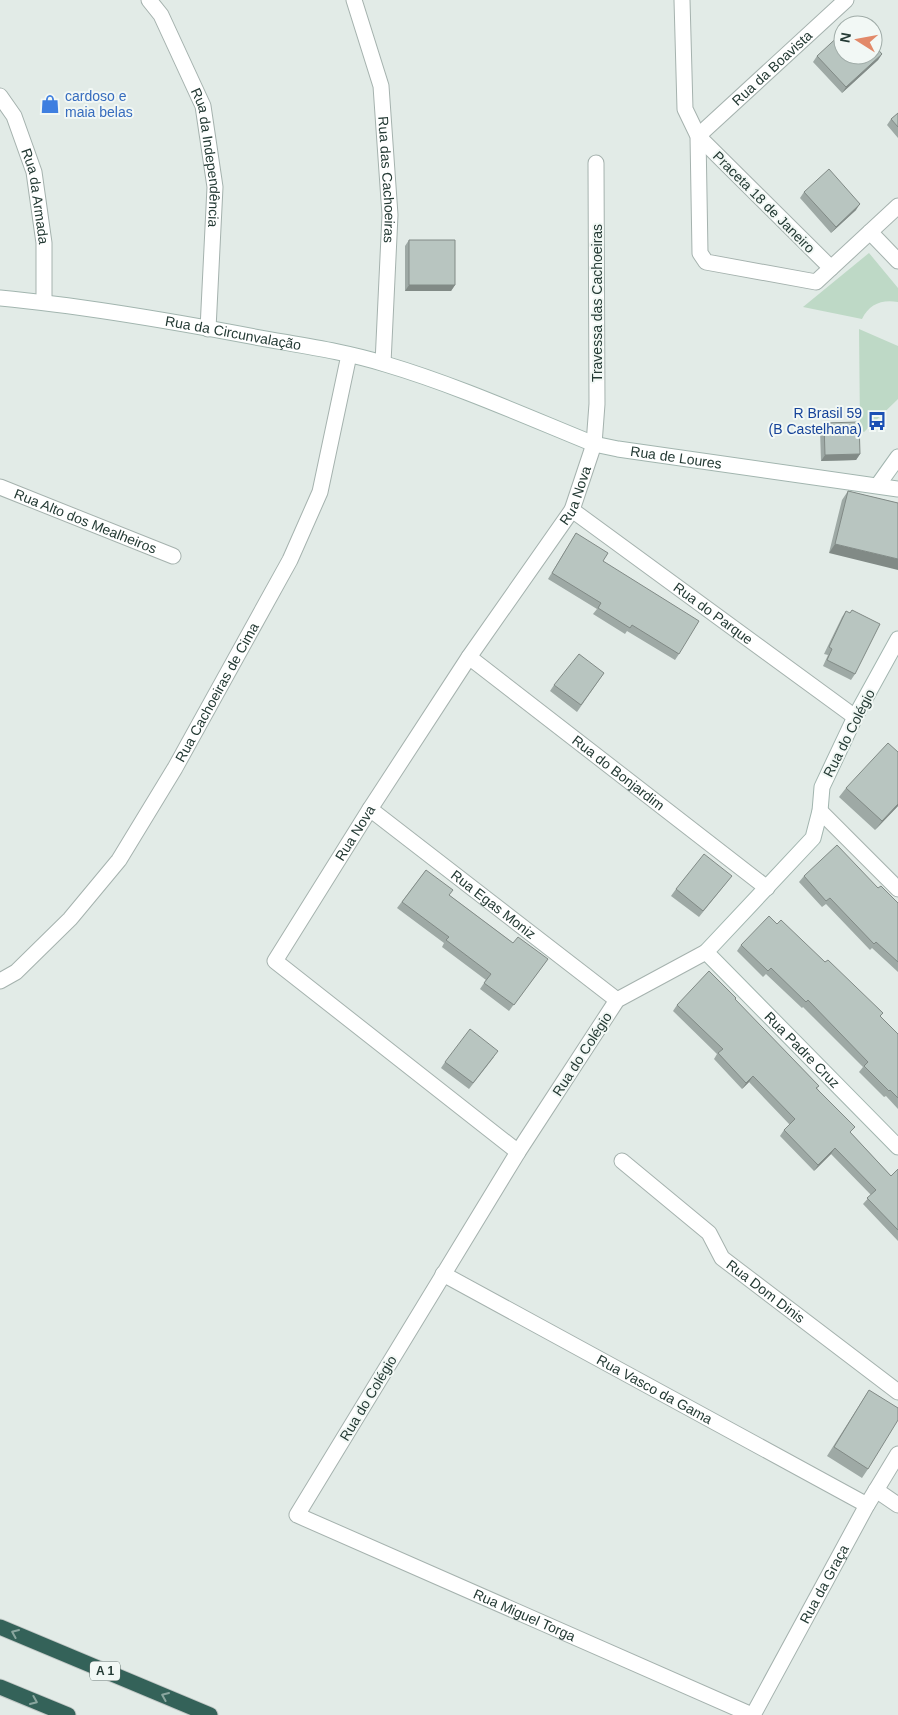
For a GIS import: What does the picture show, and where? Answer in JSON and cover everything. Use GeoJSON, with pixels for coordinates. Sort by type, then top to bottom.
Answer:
{"type":"FeatureCollection","features":[{"type":"Feature","properties":{"kind":"highway","name":"A 1"},"geometry":{"type":"LineString","coordinates":[[0,1627],[210,1715]]}},
{"type":"Feature","properties":{"kind":"highway"},"geometry":{"type":"LineString","coordinates":[[0,1687],[68,1715]]}},
{"type":"Feature","properties":{"kind":"street","name":"Rua da Independência"},"geometry":{"type":"LineString","coordinates":[[149,0],[161,15],[203,106],[215,188],[208,328]]}},
{"type":"Feature","properties":{"kind":"street","name":"Rua das Cachoeiras"},"geometry":{"type":"LineString","coordinates":[[354,0],[381,86],[390,215],[383,363]]}},
{"type":"Feature","properties":{"kind":"street"},"geometry":{"type":"LineString","coordinates":[[682,0],[685,109],[698,136],[700,253],[706,262],[816,282],[898,206]]}},
{"type":"Feature","properties":{"kind":"street","name":"Rua da Boavista"},"geometry":{"type":"LineString","coordinates":[[698,136],[846,0]]}},
{"type":"Feature","properties":{"kind":"street","name":"Rua da Armada"},"geometry":{"type":"LineString","coordinates":[[0,96],[14,116],[34,172],[44,243],[44,302]]}},
{"type":"Feature","properties":{"kind":"street","name":"Praceta 18 de Janeiro"},"geometry":{"type":"LineString","coordinates":[[698,136],[831,268]]}},
{"type":"Feature","properties":{"kind":"street","name":"Travessa das Cachoeiras"},"geometry":{"type":"LineString","coordinates":[[594,444],[597,404],[596,163]]}},
{"type":"Feature","properties":{"kind":"street"},"geometry":{"type":"LineString","coordinates":[[870,232],[898,262]]}},
{"type":"Feature","properties":{"kind":"street","name":"Rua da Circunvalação"},"geometry":{"type":"LineString","coordinates":[[0,298],[44,302],[208,328],[349,355],[383,363],[462,391]]}},
{"type":"Feature","properties":{"kind":"street","name":"Rua Cachoeiras de Cima"},"geometry":{"type":"LineString","coordinates":[[0,981],[16,972],[70,920],[120,860],[175,768],[290,560],[320,492],[349,355]]}},
{"type":"Feature","properties":{"kind":"street","name":"Rua de Loures"},"geometry":{"type":"LineString","coordinates":[[462,391],[594,444],[898,489]]}},
{"type":"Feature","properties":{"kind":"street","name":"Rua Nova"},"geometry":{"type":"LineString","coordinates":[[518,1152],[275,960],[370,809],[470,657],[572,510],[594,444]]}},
{"type":"Feature","properties":{"kind":"street"},"geometry":{"type":"LineString","coordinates":[[878,485],[898,457]]}},
{"type":"Feature","properties":{"kind":"street","name":"Rua Alto dos Mealheiros"},"geometry":{"type":"LineString","coordinates":[[0,486],[173,556]]}},
{"type":"Feature","properties":{"kind":"street","name":"Rua do Parque"},"geometry":{"type":"LineString","coordinates":[[572,510],[855,717]]}},
{"type":"Feature","properties":{"kind":"street","name":"Rua do Colégio"},"geometry":{"type":"LineString","coordinates":[[297,1515],[518,1152],[617,1000],[706,952],[813,838],[820,811],[822,787],[855,717],[898,641]]}},
{"type":"Feature","properties":{"kind":"street","name":"Rua do Bonjardim"},"geometry":{"type":"LineString","coordinates":[[470,657],[768,888]]}},
{"type":"Feature","properties":{"kind":"street","name":"Rua Egas Moniz"},"geometry":{"type":"LineString","coordinates":[[370,809],[617,1000]]}},
{"type":"Feature","properties":{"kind":"street"},"geometry":{"type":"LineString","coordinates":[[820,811],[898,889]]}},
{"type":"Feature","properties":{"kind":"street","name":"Rua Padre Cruz"},"geometry":{"type":"LineString","coordinates":[[706,952],[898,1147]]}},
{"type":"Feature","properties":{"kind":"street","name":"Rua Dom Dinis"},"geometry":{"type":"LineString","coordinates":[[622,1161],[710,1233],[722,1258],[898,1392]]}},
{"type":"Feature","properties":{"kind":"street","name":"Rua Vasco da Gama"},"geometry":{"type":"LineString","coordinates":[[443,1274],[867,1505]]}},
{"type":"Feature","properties":{"kind":"street","name":"Rua da Graça"},"geometry":{"type":"LineString","coordinates":[[752,1715],[867,1505],[898,1454]]}},
{"type":"Feature","properties":{"kind":"street"},"geometry":{"type":"LineString","coordinates":[[876,1490],[898,1505]]}},
{"type":"Feature","properties":{"kind":"street","name":"Rua Miguel Torga"},"geometry":{"type":"LineString","coordinates":[[297,1515],[752,1715]]}},
{"type":"Feature","properties":{"kind":"green space"},"geometry":{"type":"Polygon","coordinates":[[[869,253],[898,288],[898,302],[887,301],[872,306],[862,319],[803,307],[869,253]]]}},
{"type":"Feature","properties":{"kind":"green space"},"geometry":{"type":"Polygon","coordinates":[[[859,329],[898,346],[898,399],[864,432],[860,429],[859,329]]]}},
{"type":"Feature","properties":{"kind":"building"},"geometry":{"type":"Polygon","coordinates":[[[833,41],[833,65],[870,65],[846,87],[817,56],[833,41]]]}},
{"type":"Feature","properties":{"kind":"building"},"geometry":{"type":"Polygon","coordinates":[[[898,113],[898,127],[891,119],[898,113]]]}},
{"type":"Feature","properties":{"kind":"building"},"geometry":{"type":"Polygon","coordinates":[[[829,169],[860,204],[836,227],[804,192],[829,169]]]}},
{"type":"Feature","properties":{"kind":"building"},"geometry":{"type":"Polygon","coordinates":[[[409,240],[455,240],[455,285],[409,285],[409,240]]]}},
{"type":"Feature","properties":{"kind":"building"},"geometry":{"type":"Polygon","coordinates":[[[859,422],[860,454],[825,455],[824,423],[859,422]]]}},
{"type":"Feature","properties":{"kind":"building"},"geometry":{"type":"Polygon","coordinates":[[[848,491],[898,503],[898,559],[835,544],[848,491]]]}},
{"type":"Feature","properties":{"kind":"building"},"geometry":{"type":"Polygon","coordinates":[[[576,533],[608,553],[603,561],[699,621],[679,654],[632,625],[630,628],[598,608],[601,603],[552,573],[576,533]]]}},
{"type":"Feature","properties":{"kind":"building"},"geometry":{"type":"Polygon","coordinates":[[[852,610],[880,624],[855,674],[827,660],[832,649],[829,647],[846,611],[850,613],[852,610]]]}},
{"type":"Feature","properties":{"kind":"building"},"geometry":{"type":"Polygon","coordinates":[[[579,654],[604,673],[581,705],[554,685],[579,654]]]}},
{"type":"Feature","properties":{"kind":"building"},"geometry":{"type":"Polygon","coordinates":[[[888,743],[898,752],[898,804],[882,821],[846,788],[888,743]]]}},
{"type":"Feature","properties":{"kind":"building"},"geometry":{"type":"Polygon","coordinates":[[[837,845],[878,888],[881,886],[898,903],[898,962],[876,942],[874,944],[830,898],[826,901],[804,876],[837,845]]]}},
{"type":"Feature","properties":{"kind":"building"},"geometry":{"type":"Polygon","coordinates":[[[704,854],[732,876],[703,911],[676,889],[704,854]]]}},
{"type":"Feature","properties":{"kind":"building"},"geometry":{"type":"Polygon","coordinates":[[[426,870],[453,890],[449,895],[513,943],[518,937],[548,959],[514,1005],[484,983],[491,974],[446,940],[449,937],[402,902],[426,870]]]}},
{"type":"Feature","properties":{"kind":"building"},"geometry":{"type":"Polygon","coordinates":[[[769,916],[777,924],[781,920],[825,962],[828,960],[883,1013],[880,1016],[898,1034],[898,1098],[864,1066],[868,1062],[808,1000],[806,1002],[771,968],[768,971],[741,945],[769,916]]]}},
{"type":"Feature","properties":{"kind":"building"},"geometry":{"type":"Polygon","coordinates":[[[709,971],[819,1086],[816,1088],[855,1127],[850,1132],[891,1176],[898,1169],[898,1230],[867,1198],[876,1190],[835,1148],[818,1165],[784,1130],[795,1119],[753,1076],[746,1083],[718,1053],[723,1049],[677,1005],[709,971]]]}},
{"type":"Feature","properties":{"kind":"building"},"geometry":{"type":"Polygon","coordinates":[[[470,1029],[498,1051],[473,1083],[445,1062],[470,1029]]]}},
{"type":"Feature","properties":{"kind":"building"},"geometry":{"type":"Polygon","coordinates":[[[869,1390],[898,1408],[898,1420],[868,1469],[834,1447],[869,1390]]]}},
{"type":"Feature","properties":{"kind":"place","name":"cardoso e maia belas"},"geometry":{"type":"Point","coordinates":[50,104]}},
{"type":"Feature","properties":{"kind":"place","name":"R Brasil 59 (B Castelhana)"},"geometry":{"type":"Point","coordinates":[877,421]}}]}
